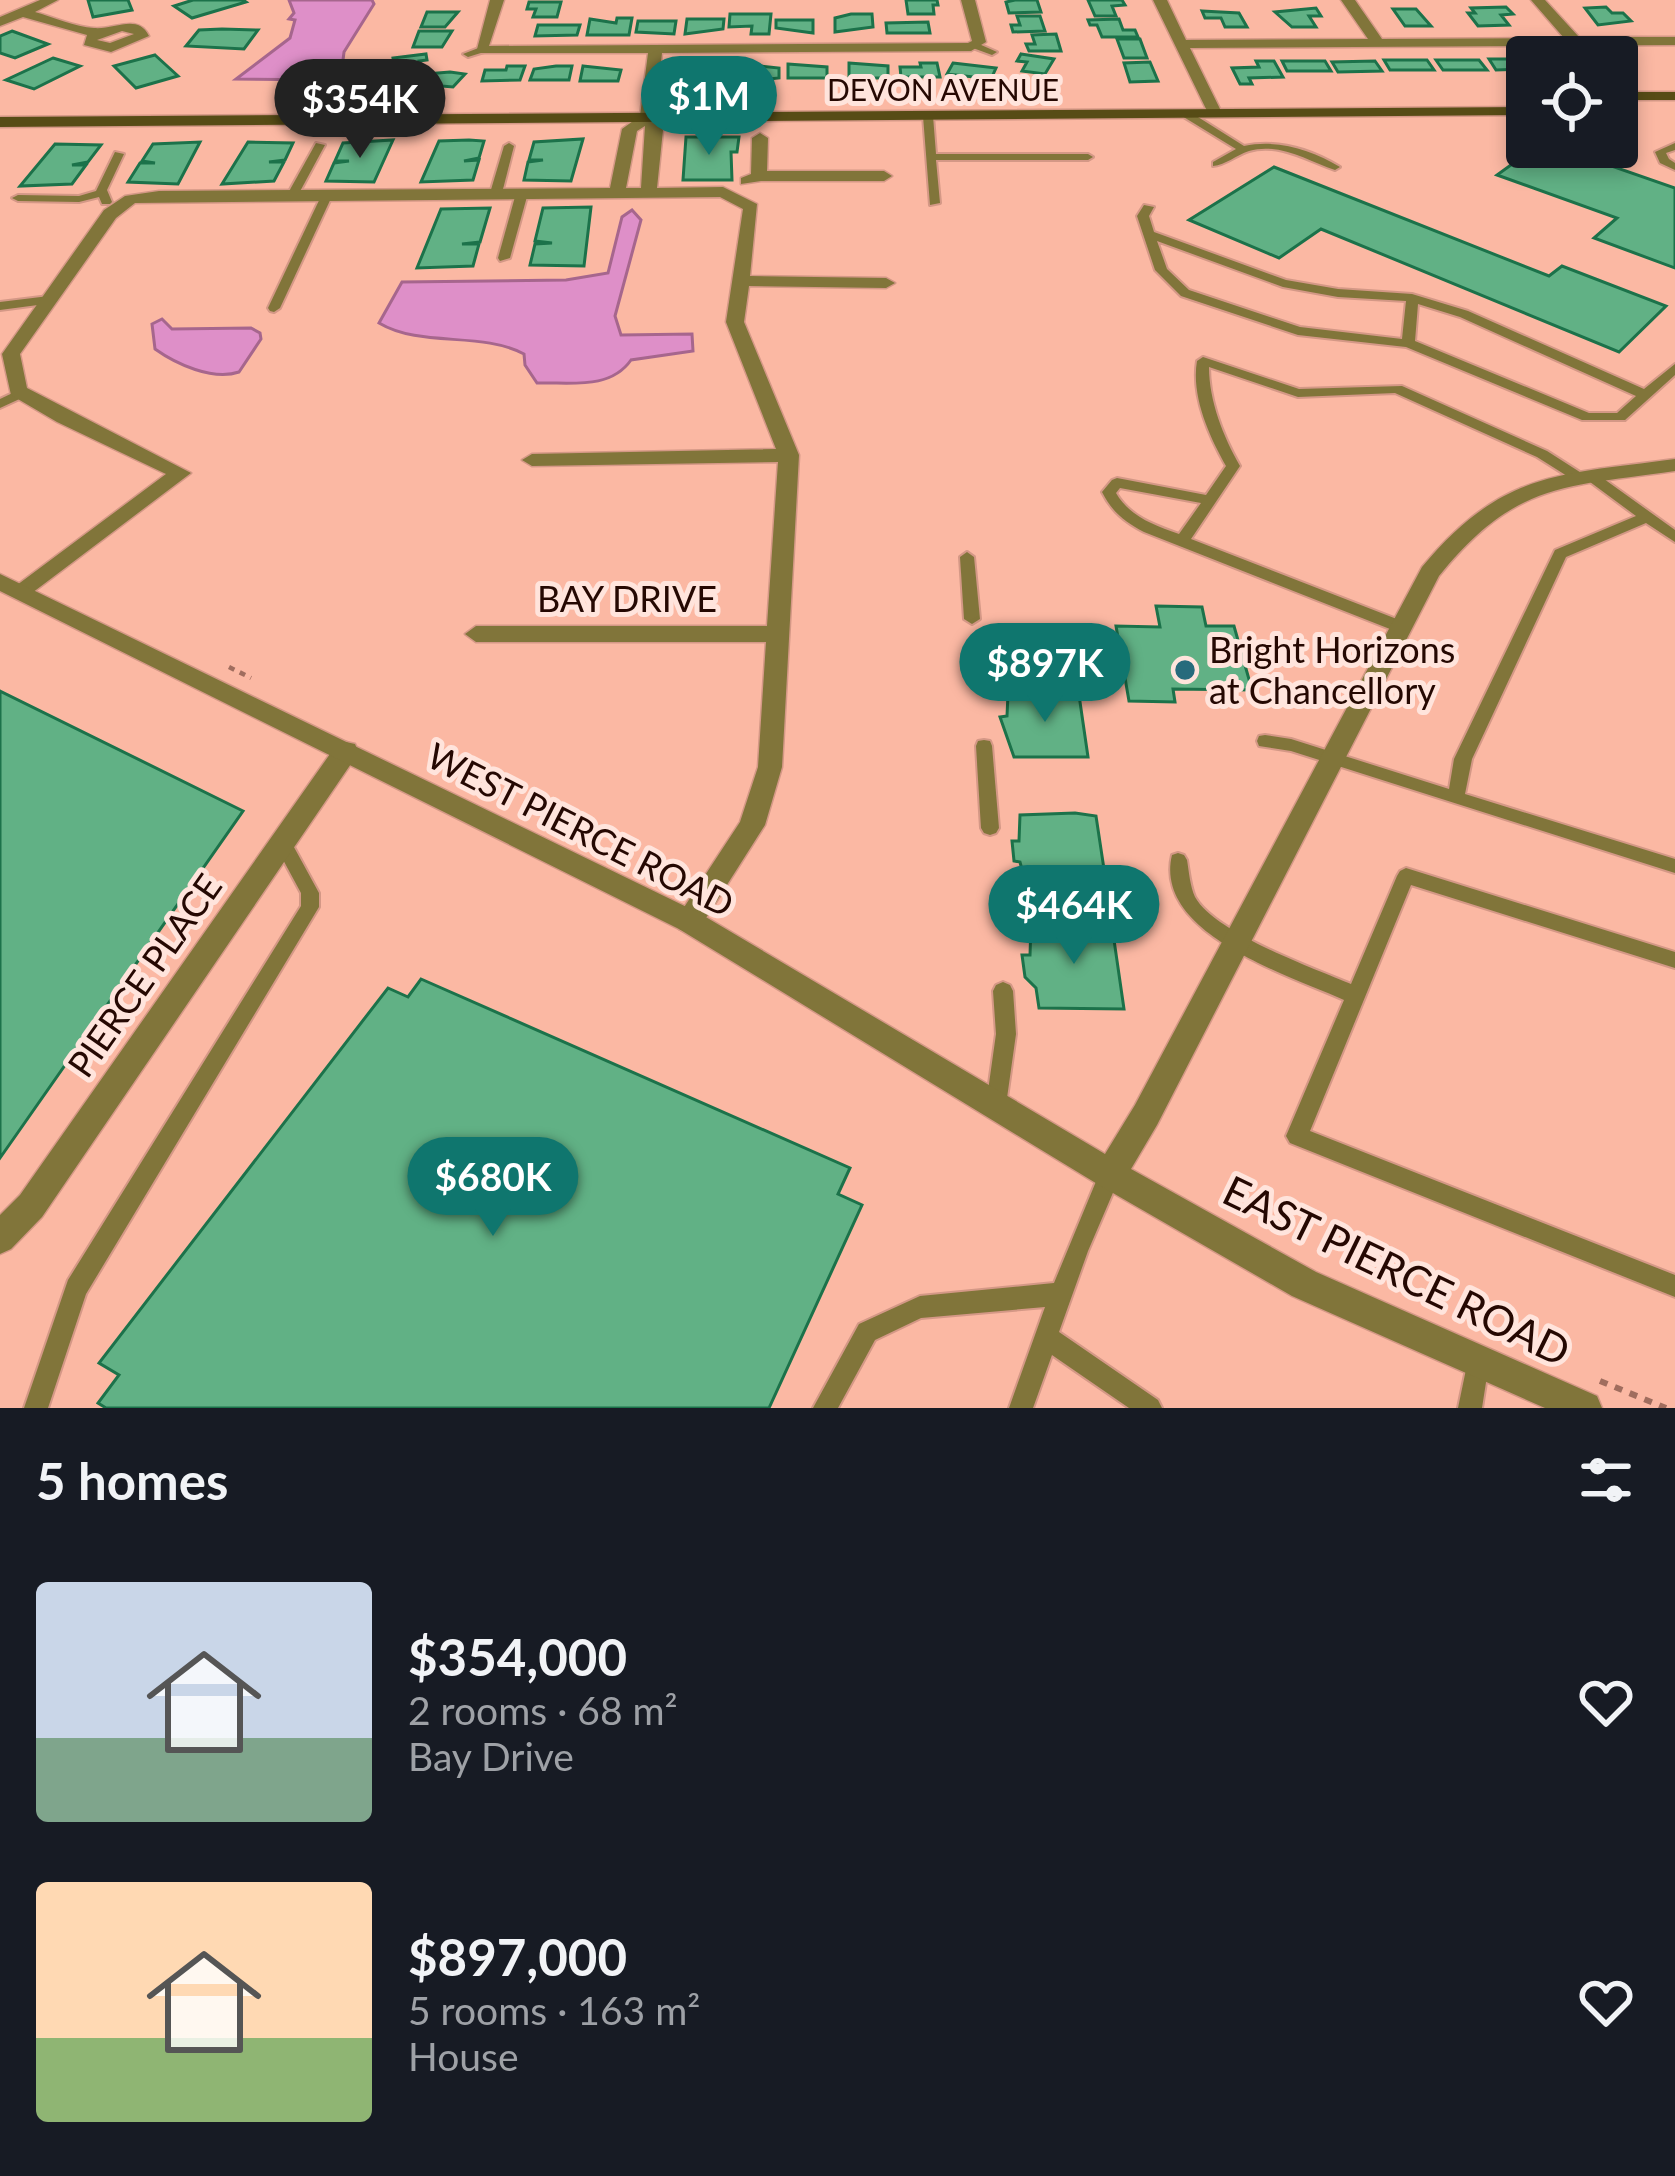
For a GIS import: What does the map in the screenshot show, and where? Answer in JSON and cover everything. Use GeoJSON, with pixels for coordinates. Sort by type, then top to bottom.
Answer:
{"type":"FeatureCollection","features":[{"type":"Feature","properties":{"kind":"main road"},"geometry":{"type":"LineString","coordinates":[[1638,96],[1675,96]]}},
{"type":"Feature","properties":{"kind":"main road","name":"DEVON AVENUE"},"geometry":{"type":"LineString","coordinates":[[0,122],[1212,106],[1506,98]]}},
{"type":"Feature","properties":{"kind":"main road","name":"DEVON AVENUE"},"geometry":{"type":"LineString","coordinates":[[0,108],[928,116],[1186,114],[1212,106],[1243,113],[1506,111]]}},
{"type":"Feature","properties":{"kind":"main road"},"geometry":{"type":"LineString","coordinates":[[1638,110],[1675,110]]}},
{"type":"Feature","properties":{"kind":"street"},"geometry":{"type":"LineString","coordinates":[[0,22],[52,0]]}},
{"type":"Feature","properties":{"kind":"street"},"geometry":{"type":"LineString","coordinates":[[496,0],[474,52],[984,49],[968,0]]}},
{"type":"Feature","properties":{"kind":"street"},"geometry":{"type":"LineString","coordinates":[[1160,0],[1212,106]]}},
{"type":"Feature","properties":{"kind":"street"},"geometry":{"type":"LineString","coordinates":[[1348,0],[1378,43]]}},
{"type":"Feature","properties":{"kind":"street"},"geometry":{"type":"LineString","coordinates":[[1538,0],[1570,36]]}},
{"type":"Feature","properties":{"kind":"street"},"geometry":{"type":"LineString","coordinates":[[28,14],[95,33]]}},
{"type":"Feature","properties":{"kind":"street"},"geometry":{"type":"LineString","coordinates":[[1638,41],[1675,41]]}},
{"type":"Feature","properties":{"kind":"street"},"geometry":{"type":"LineString","coordinates":[[1182,44],[1506,42]]}},
{"type":"Feature","properties":{"kind":"street"},"geometry":{"type":"LineString","coordinates":[[649,193],[656,130],[648,111],[656,49]]}},
{"type":"Feature","properties":{"kind":"street"},"geometry":{"type":"LineString","coordinates":[[617,193],[630,128],[648,111]]}},
{"type":"Feature","properties":{"kind":"street"},"geometry":{"type":"LineString","coordinates":[[759,176],[760,138]]}},
{"type":"Feature","properties":{"kind":"street"},"geometry":{"type":"LineString","coordinates":[[10,587],[181,473],[21,393],[11,354],[110,214],[131,200],[159,196],[723,192],[759,176],[884,176]]}},
{"type":"Feature","properties":{"kind":"street"},"geometry":{"type":"LineString","coordinates":[[689,921],[752,824],[770,767],[789,455],[735,322],[751,207],[723,192]]}},
{"type":"Feature","properties":{"kind":"street"},"geometry":{"type":"LineString","coordinates":[[741,281],[886,283]]}},
{"type":"Feature","properties":{"kind":"street"},"geometry":{"type":"LineString","coordinates":[[532,460],[789,455]]}},
{"type":"Feature","properties":{"kind":"street"},"geometry":{"type":"LineString","coordinates":[[1110,1174],[1430,572],[1459,531],[1484,511],[1522,493],[1675,465]]}},
{"type":"Feature","properties":{"kind":"street","name":"WEST PIERCE ROAD"},"geometry":{"type":"LineString","coordinates":[[10,587],[689,921],[1110,1174]]}},
{"type":"Feature","properties":{"kind":"street","name":"BAY DRIVE"},"geometry":{"type":"LineString","coordinates":[[476,634],[778,634]]}},
{"type":"Feature","properties":{"kind":"street","name":"PIERCE PLACE"},"geometry":{"type":"LineString","coordinates":[[0,1238],[32,1207],[346,751]]}},
{"type":"Feature","properties":{"kind":"street","name":"EAST PIERCE ROAD"},"geometry":{"type":"LineString","coordinates":[[1110,1174],[1304,1285],[1585,1408]]}},
{"type":"Feature","properties":{"kind":"lane"},"geometry":{"type":"LineString","coordinates":[[1228,138],[1230,126],[1243,113]]}},
{"type":"Feature","properties":{"kind":"lane"},"geometry":{"type":"LineString","coordinates":[[1186,114],[1240,147]]}},
{"type":"Feature","properties":{"kind":"lane"},"geometry":{"type":"LineString","coordinates":[[928,116],[934,203]]}},
{"type":"Feature","properties":{"kind":"lane"},"geometry":{"type":"LineString","coordinates":[[293,195],[320,145]]}},
{"type":"Feature","properties":{"kind":"lane"},"geometry":{"type":"LineString","coordinates":[[496,194],[509,146]]}},
{"type":"Feature","properties":{"kind":"lane"},"geometry":{"type":"LineString","coordinates":[[1675,146],[1660,152],[1675,167]]}},
{"type":"Feature","properties":{"kind":"lane"},"geometry":{"type":"LineString","coordinates":[[1216,164],[1240,147],[1280,147],[1335,167]]}},
{"type":"Feature","properties":{"kind":"lane"},"geometry":{"type":"LineString","coordinates":[[110,214],[103,194],[119,154]]}},
{"type":"Feature","properties":{"kind":"lane"},"geometry":{"type":"LineString","coordinates":[[931,157],[1088,157]]}},
{"type":"Feature","properties":{"kind":"lane"},"geometry":{"type":"LineString","coordinates":[[504,258],[522,193]]}},
{"type":"Feature","properties":{"kind":"lane"},"geometry":{"type":"LineString","coordinates":[[18,198],[80,199],[103,194]]}},
{"type":"Feature","properties":{"kind":"lane"},"geometry":{"type":"LineString","coordinates":[[274,308],[327,194]]}},
{"type":"Feature","properties":{"kind":"lane"},"geometry":{"type":"LineString","coordinates":[[1148,206],[1143,216],[1161,270],[1173,285],[1215,306],[1298,331],[1408,343],[1587,417],[1620,417],[1675,368]]}},
{"type":"Feature","properties":{"kind":"lane"},"geometry":{"type":"LineString","coordinates":[[1151,235],[1283,283],[1412,298],[1464,314],[1646,395]]}},
{"type":"Feature","properties":{"kind":"lane"},"geometry":{"type":"LineString","coordinates":[[1408,343],[1412,298]]}},
{"type":"Feature","properties":{"kind":"lane"},"geometry":{"type":"LineString","coordinates":[[0,306],[49,300]]}},
{"type":"Feature","properties":{"kind":"lane"},"geometry":{"type":"LineString","coordinates":[[1182,541],[1233,466],[1201,376],[1203,361],[1298,393],[1397,389],[1542,454],[1675,537]]}},
{"type":"Feature","properties":{"kind":"lane"},"geometry":{"type":"LineString","coordinates":[[0,404],[21,393]]}},
{"type":"Feature","properties":{"kind":"lane"},"geometry":{"type":"LineString","coordinates":[[1210,500],[1144,484],[1117,483],[1108,492],[1114,506],[1128,518],[1401,627]]}},
{"type":"Feature","properties":{"kind":"lane"},"geometry":{"type":"LineString","coordinates":[[1456,798],[1463,759],[1560,554],[1646,517]]}},
{"type":"Feature","properties":{"kind":"lane"},"geometry":{"type":"LineString","coordinates":[[967,556],[972,619]]}},
{"type":"Feature","properties":{"kind":"lane"},"geometry":{"type":"LineString","coordinates":[[1265,742],[1291,745],[1675,866]]}},
{"type":"Feature","properties":{"kind":"lane"},"geometry":{"type":"LineString","coordinates":[[984,746],[990,828]]}},
{"type":"Feature","properties":{"kind":"lane"},"geometry":{"type":"LineString","coordinates":[[36,1408],[76,1288],[310,907],[310,893],[283,843]]}},
{"type":"Feature","properties":{"kind":"lane"},"geometry":{"type":"LineString","coordinates":[[1178,860],[1190,905],[1237,940],[1356,996]]}},
{"type":"Feature","properties":{"kind":"lane"},"geometry":{"type":"LineString","coordinates":[[1675,960],[1406,876],[1297,1136],[1675,1286]]}},
{"type":"Feature","properties":{"kind":"lane"},"geometry":{"type":"LineString","coordinates":[[996,1105],[1006,1034],[1004,991]]}},
{"type":"Feature","properties":{"kind":"lane"},"geometry":{"type":"LineString","coordinates":[[1021,1408],[1110,1174]]}},
{"type":"Feature","properties":{"kind":"lane"},"geometry":{"type":"LineString","coordinates":[[825,1408],[867,1332],[920,1307],[1061,1294]]}},
{"type":"Feature","properties":{"kind":"lane"},"geometry":{"type":"LineString","coordinates":[[1046,1337],[1150,1408]]}},
{"type":"Feature","properties":{"kind":"lane"},"geometry":{"type":"LineString","coordinates":[[1470,1408],[1477,1363]]}},
{"type":"Feature","properties":{"kind":"shaded area"},"geometry":{"type":"Polygon","coordinates":[[[289,0],[372,0],[374,4],[344,52],[341,76],[334,80],[236,79],[290,38],[295,20],[289,19],[294,13],[289,0]]]}},
{"type":"Feature","properties":{"kind":"shaded area"},"geometry":{"type":"Polygon","coordinates":[[[632,210],[641,220],[615,316],[621,335],[692,334],[693,351],[631,360],[601,380],[537,383],[524,354],[507,347],[413,335],[379,323],[402,282],[566,280],[608,273],[622,217],[632,210]]]}},
{"type":"Feature","properties":{"kind":"shaded area"},"geometry":{"type":"Polygon","coordinates":[[[162,319],[172,329],[251,328],[261,339],[239,372],[207,373],[155,349],[152,324],[162,319]]]}},
{"type":"Feature","properties":{"kind":"building"},"geometry":{"type":"Polygon","coordinates":[[[88,0],[128,0],[132,10],[93,17],[88,0]]]}},
{"type":"Feature","properties":{"kind":"building"},"geometry":{"type":"Polygon","coordinates":[[[193,0],[246,2],[192,18],[174,6],[193,0]]]}},
{"type":"Feature","properties":{"kind":"building"},"geometry":{"type":"Polygon","coordinates":[[[906,0],[937,0],[938,5],[933,5],[934,14],[908,14],[906,0]]]}},
{"type":"Feature","properties":{"kind":"building"},"geometry":{"type":"Polygon","coordinates":[[[1037,0],[1041,12],[1009,13],[1006,2],[1037,0]]]}},
{"type":"Feature","properties":{"kind":"building"},"geometry":{"type":"Polygon","coordinates":[[[1088,0],[1122,0],[1125,5],[1112,6],[1116,16],[1095,16],[1088,0]]]}},
{"type":"Feature","properties":{"kind":"building"},"geometry":{"type":"Polygon","coordinates":[[[529,2],[561,2],[557,17],[533,17],[536,9],[527,9],[529,2]]]}},
{"type":"Feature","properties":{"kind":"building"},"geometry":{"type":"Polygon","coordinates":[[[1506,7],[1513,14],[1501,15],[1509,25],[1478,26],[1468,13],[1475,13],[1471,8],[1506,7]]]}},
{"type":"Feature","properties":{"kind":"building"},"geometry":{"type":"Polygon","coordinates":[[[1606,7],[1631,21],[1598,25],[1585,8],[1606,7]]]}},
{"type":"Feature","properties":{"kind":"building"},"geometry":{"type":"Polygon","coordinates":[[[1316,8],[1321,16],[1309,16],[1316,27],[1292,27],[1275,12],[1316,8]]]}},
{"type":"Feature","properties":{"kind":"building"},"geometry":{"type":"Polygon","coordinates":[[[1393,9],[1416,9],[1431,26],[1405,26],[1393,9]]]}},
{"type":"Feature","properties":{"kind":"building"},"geometry":{"type":"Polygon","coordinates":[[[1202,11],[1239,13],[1247,27],[1225,27],[1221,18],[1205,18],[1202,11]]]}},
{"type":"Feature","properties":{"kind":"building"},"geometry":{"type":"Polygon","coordinates":[[[427,12],[458,12],[445,27],[421,27],[427,12]]]}},
{"type":"Feature","properties":{"kind":"building"},"geometry":{"type":"Polygon","coordinates":[[[730,14],[771,14],[769,34],[751,34],[752,26],[729,27],[730,14]]]}},
{"type":"Feature","properties":{"kind":"building"},"geometry":{"type":"Polygon","coordinates":[[[872,14],[873,27],[835,32],[835,18],[872,14]]]}},
{"type":"Feature","properties":{"kind":"building"},"geometry":{"type":"Polygon","coordinates":[[[1017,16],[1040,16],[1045,31],[1013,32],[1011,25],[1020,25],[1017,16]]]}},
{"type":"Feature","properties":{"kind":"building"},"geometry":{"type":"Polygon","coordinates":[[[617,18],[632,18],[629,35],[587,35],[590,19],[616,23],[617,18]]]}},
{"type":"Feature","properties":{"kind":"building"},"geometry":{"type":"Polygon","coordinates":[[[687,19],[724,19],[723,29],[685,34],[687,19]]]}},
{"type":"Feature","properties":{"kind":"building"},"geometry":{"type":"Polygon","coordinates":[[[1119,19],[1123,30],[1135,30],[1138,37],[1102,37],[1097,25],[1088,20],[1119,19]]]}},
{"type":"Feature","properties":{"kind":"building"},"geometry":{"type":"Polygon","coordinates":[[[776,20],[813,20],[813,33],[776,28],[776,20]]]}},
{"type":"Feature","properties":{"kind":"building"},"geometry":{"type":"Polygon","coordinates":[[[638,21],[676,21],[674,34],[636,32],[638,21]]]}},
{"type":"Feature","properties":{"kind":"building"},"geometry":{"type":"Polygon","coordinates":[[[928,22],[930,33],[887,33],[886,23],[928,22]]]}},
{"type":"Feature","properties":{"kind":"building"},"geometry":{"type":"Polygon","coordinates":[[[538,25],[580,25],[577,35],[535,36],[538,25]]]}},
{"type":"Feature","properties":{"kind":"building"},"geometry":{"type":"Polygon","coordinates":[[[199,30],[258,30],[244,49],[186,46],[199,30]]]}},
{"type":"Feature","properties":{"kind":"building"},"geometry":{"type":"Polygon","coordinates":[[[12,31],[48,44],[15,58],[0,53],[0,36],[12,31]]]}},
{"type":"Feature","properties":{"kind":"building"},"geometry":{"type":"Polygon","coordinates":[[[419,31],[452,31],[442,47],[413,47],[419,31]]]}},
{"type":"Feature","properties":{"kind":"building"},"geometry":{"type":"Polygon","coordinates":[[[1056,34],[1061,51],[1029,51],[1026,44],[1035,44],[1032,35],[1056,34]]]}},
{"type":"Feature","properties":{"kind":"building"},"geometry":{"type":"Polygon","coordinates":[[[1117,39],[1140,39],[1147,58],[1124,58],[1117,39]]]}},
{"type":"Feature","properties":{"kind":"building"},"geometry":{"type":"Polygon","coordinates":[[[426,54],[427,60],[419,61],[421,70],[396,73],[393,58],[426,54]]]}},
{"type":"Feature","properties":{"kind":"building"},"geometry":{"type":"Polygon","coordinates":[[[1021,54],[1054,59],[1045,74],[1022,71],[1027,62],[1017,61],[1021,54]]]}},
{"type":"Feature","properties":{"kind":"building"},"geometry":{"type":"Polygon","coordinates":[[[155,55],[178,76],[136,88],[114,66],[155,55]]]}},
{"type":"Feature","properties":{"kind":"building"},"geometry":{"type":"Polygon","coordinates":[[[53,58],[80,66],[34,89],[6,80],[53,58]]]}},
{"type":"Feature","properties":{"kind":"building"},"geometry":{"type":"Polygon","coordinates":[[[1489,59],[1506,59],[1506,70],[1496,70],[1489,59]]]}},
{"type":"Feature","properties":{"kind":"building"},"geometry":{"type":"Polygon","coordinates":[[[1384,60],[1427,60],[1434,70],[1390,70],[1384,60]]]}},
{"type":"Feature","properties":{"kind":"building"},"geometry":{"type":"Polygon","coordinates":[[[1436,60],[1479,60],[1487,70],[1443,70],[1436,60]]]}},
{"type":"Feature","properties":{"kind":"building"},"geometry":{"type":"Polygon","coordinates":[[[1256,61],[1274,61],[1283,77],[1249,78],[1252,84],[1240,84],[1232,68],[1259,67],[1256,61]]]}},
{"type":"Feature","properties":{"kind":"building"},"geometry":{"type":"Polygon","coordinates":[[[1282,61],[1325,61],[1331,71],[1287,71],[1282,61]]]}},
{"type":"Feature","properties":{"kind":"building"},"geometry":{"type":"Polygon","coordinates":[[[1375,61],[1382,71],[1338,72],[1332,62],[1375,61]]]}},
{"type":"Feature","properties":{"kind":"building"},"geometry":{"type":"Polygon","coordinates":[[[1150,62],[1158,81],[1130,82],[1124,63],[1150,62]]]}},
{"type":"Feature","properties":{"kind":"building"},"geometry":{"type":"Polygon","coordinates":[[[849,63],[888,66],[888,78],[849,78],[849,63]]]}},
{"type":"Feature","properties":{"kind":"building"},"geometry":{"type":"Polygon","coordinates":[[[920,63],[937,63],[940,77],[901,77],[900,67],[921,67],[920,63]]]}},
{"type":"Feature","properties":{"kind":"building"},"geometry":{"type":"Polygon","coordinates":[[[953,63],[996,68],[991,79],[947,74],[953,63]]]}},
{"type":"Feature","properties":{"kind":"building"},"geometry":{"type":"Polygon","coordinates":[[[731,64],[729,80],[690,80],[691,68],[731,64]]]}},
{"type":"Feature","properties":{"kind":"building"},"geometry":{"type":"Polygon","coordinates":[[[742,64],[779,68],[779,78],[740,82],[742,64]]]}},
{"type":"Feature","properties":{"kind":"building"},"geometry":{"type":"Polygon","coordinates":[[[788,64],[827,67],[827,78],[788,78],[788,64]]]}},
{"type":"Feature","properties":{"kind":"building"},"geometry":{"type":"Polygon","coordinates":[[[507,66],[525,66],[520,80],[482,81],[485,70],[506,70],[507,66]]]}},
{"type":"Feature","properties":{"kind":"building"},"geometry":{"type":"Polygon","coordinates":[[[572,66],[569,80],[530,80],[534,69],[572,66]]]}},
{"type":"Feature","properties":{"kind":"building"},"geometry":{"type":"Polygon","coordinates":[[[583,66],[621,70],[618,81],[580,81],[583,66]]]}},
{"type":"Feature","properties":{"kind":"building"},"geometry":{"type":"Polygon","coordinates":[[[426,74],[465,74],[453,87],[417,84],[426,74]]]}},
{"type":"Feature","properties":{"kind":"building"},"geometry":{"type":"Polygon","coordinates":[[[686,137],[739,137],[737,152],[731,152],[732,180],[683,180],[686,137]]]}},
{"type":"Feature","properties":{"kind":"building"},"geometry":{"type":"Polygon","coordinates":[[[583,139],[571,181],[524,180],[528,162],[543,160],[529,160],[534,142],[583,139]]]}},
{"type":"Feature","properties":{"kind":"building"},"geometry":{"type":"Polygon","coordinates":[[[393,140],[374,182],[326,181],[334,163],[349,161],[335,161],[343,143],[393,140]]]}},
{"type":"Feature","properties":{"kind":"building"},"geometry":{"type":"Polygon","coordinates":[[[439,141],[484,141],[479,158],[464,161],[479,160],[473,180],[421,182],[439,141]]]}},
{"type":"Feature","properties":{"kind":"building"},"geometry":{"type":"Polygon","coordinates":[[[200,142],[178,184],[128,182],[140,163],[155,163],[142,161],[153,144],[200,142]]]}},
{"type":"Feature","properties":{"kind":"building"},"geometry":{"type":"Polygon","coordinates":[[[248,142],[293,143],[285,160],[269,162],[284,162],[274,181],[222,184],[248,142]]]}},
{"type":"Feature","properties":{"kind":"building"},"geometry":{"type":"Polygon","coordinates":[[[55,144],[101,145],[88,162],[72,165],[86,165],[72,184],[20,186],[55,144]]]}},
{"type":"Feature","properties":{"kind":"building"},"geometry":{"type":"Polygon","coordinates":[[[1274,167],[1549,276],[1562,266],[1666,306],[1619,352],[1321,229],[1279,258],[1189,220],[1274,167]]]}},
{"type":"Feature","properties":{"kind":"building"},"geometry":{"type":"Polygon","coordinates":[[[1507,168],[1617,168],[1675,188],[1675,268],[1594,238],[1617,218],[1497,175],[1507,168]]]}},
{"type":"Feature","properties":{"kind":"building"},"geometry":{"type":"Polygon","coordinates":[[[591,207],[584,266],[530,265],[535,244],[552,243],[535,241],[543,208],[591,207]]]}},
{"type":"Feature","properties":{"kind":"building"},"geometry":{"type":"Polygon","coordinates":[[[490,208],[480,242],[462,244],[479,244],[473,266],[417,268],[441,209],[490,208]]]}},
{"type":"Feature","properties":{"kind":"building","name":"Bright Horizons at Chancellory"},"geometry":{"type":"Polygon","coordinates":[[[1156,606],[1202,607],[1206,626],[1234,626],[1252,690],[1173,689],[1175,702],[1129,701],[1116,626],[1160,627],[1156,606]]]}},
{"type":"Feature","properties":{"kind":"building"},"geometry":{"type":"Polygon","coordinates":[[[0,691],[243,811],[0,1158],[0,691]]]}},
{"type":"Feature","properties":{"kind":"building"},"geometry":{"type":"Polygon","coordinates":[[[1008,694],[1079,695],[1088,757],[1014,757],[1000,717],[1007,716],[1008,694]]]}},
{"type":"Feature","properties":{"kind":"building"},"geometry":{"type":"Polygon","coordinates":[[[1020,815],[1096,816],[1107,889],[1027,888],[1020,862],[1014,861],[1012,841],[1019,841],[1020,815]]]}},
{"type":"Feature","properties":{"kind":"building"},"geometry":{"type":"Polygon","coordinates":[[[1031,925],[1112,926],[1124,1009],[1039,1008],[1036,988],[1025,977],[1022,955],[1030,955],[1031,925]]]}},
{"type":"Feature","properties":{"kind":"building"},"geometry":{"type":"Polygon","coordinates":[[[421,979],[850,1168],[838,1194],[862,1205],[769,1408],[106,1408],[98,1403],[119,1375],[99,1363],[388,988],[408,997],[421,979]]]}},
{"type":"Feature","properties":{"kind":"place","name":"Bright Horizons at Chancellory"},"geometry":{"type":"Point","coordinates":[1185,670]}}]}
